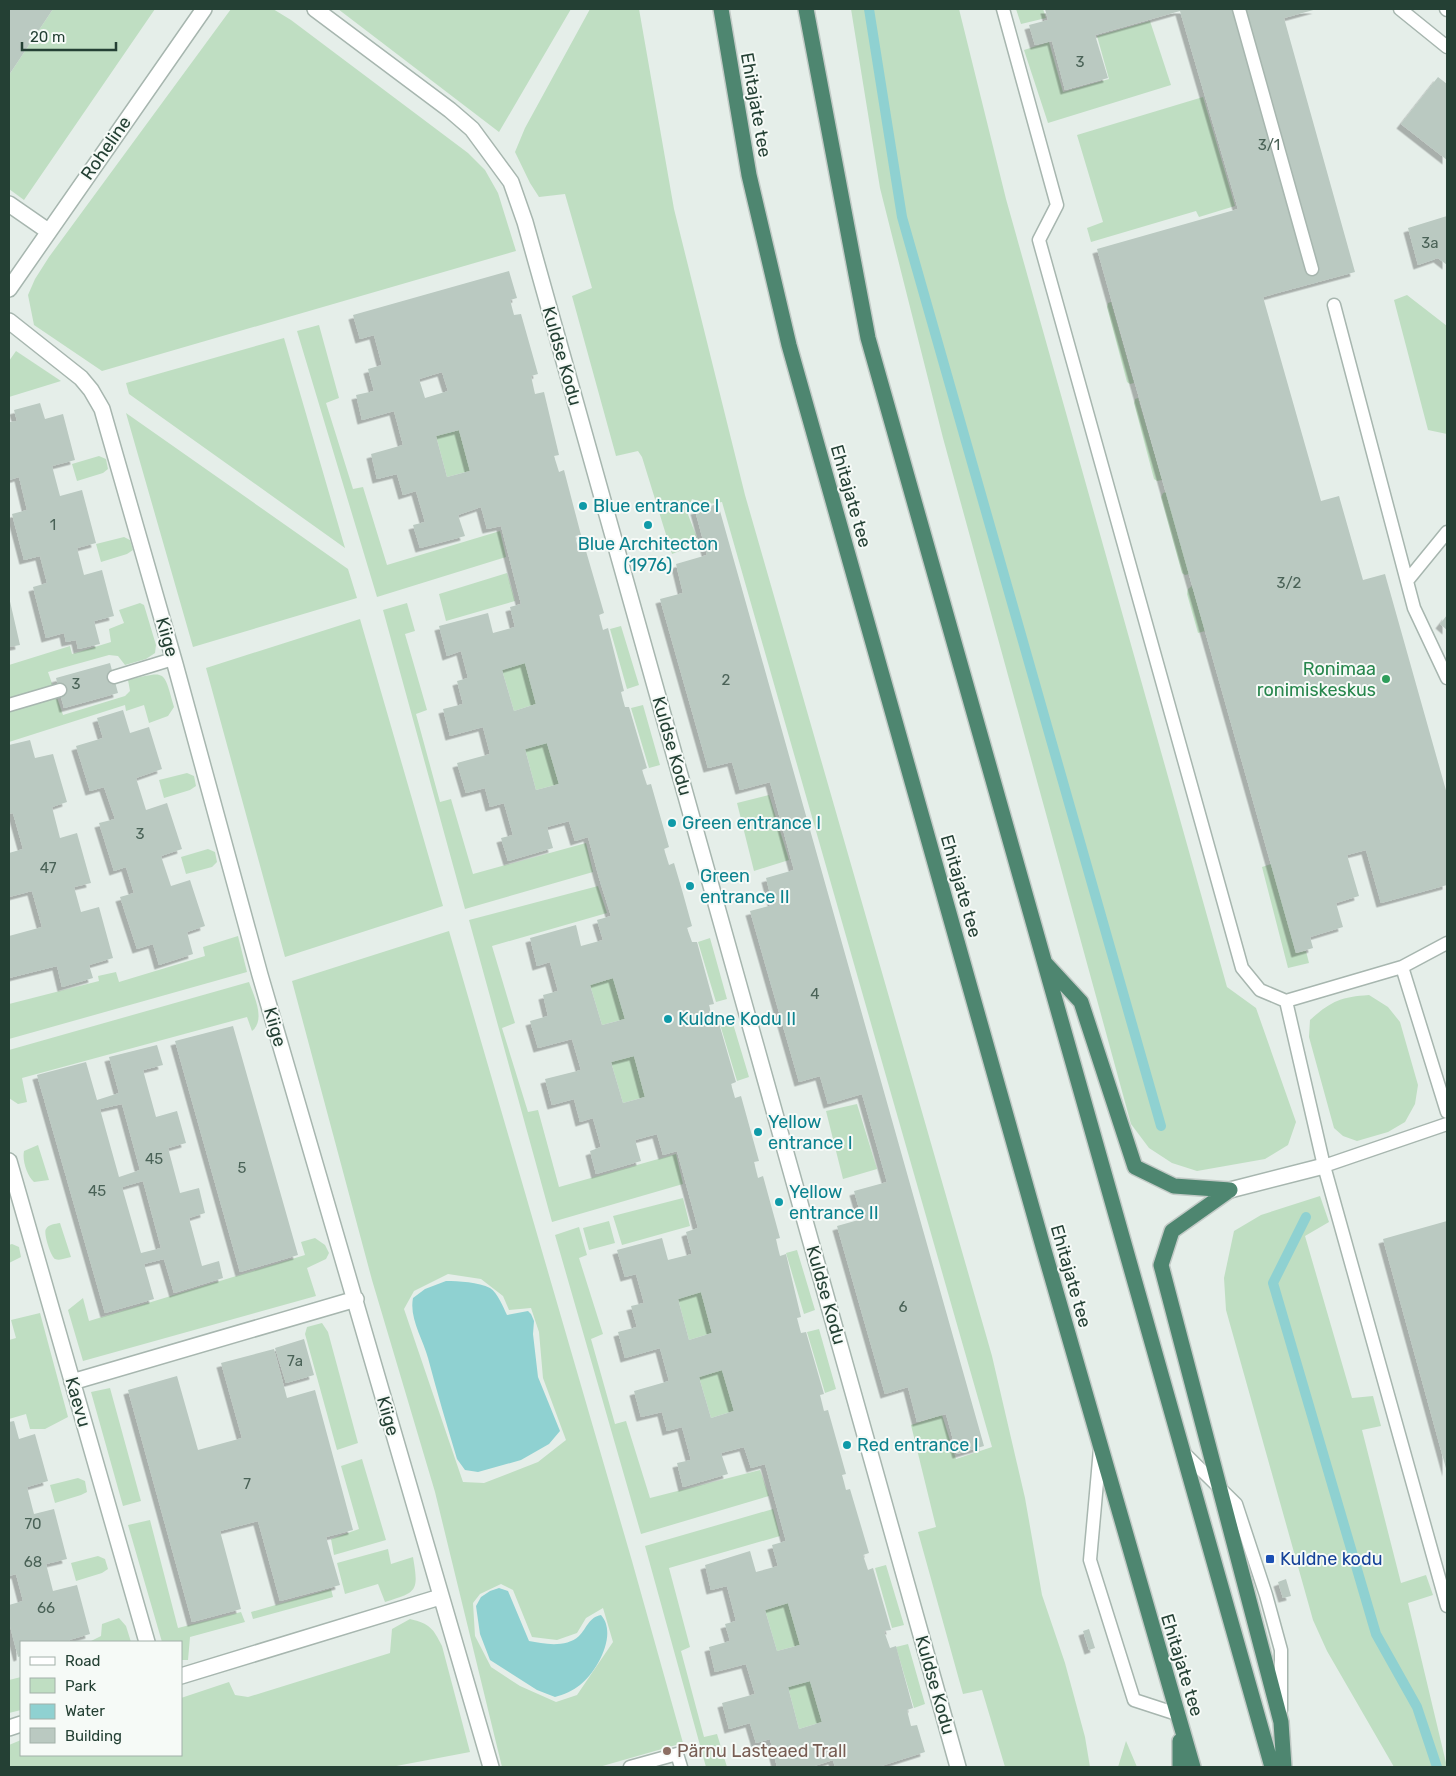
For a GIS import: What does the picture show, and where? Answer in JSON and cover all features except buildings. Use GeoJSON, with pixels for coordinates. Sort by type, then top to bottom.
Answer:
{"type":"FeatureCollection","features":[{"type":"Feature","properties":{"kind":"highway","name":"Ehitajate tee"},"geometry":{"type":"LineString","coordinates":[[721,9],[749,175],[789,345],[1100,1447],[1193,1767]]}},
{"type":"Feature","properties":{"kind":"highway"},"geometry":{"type":"LineString","coordinates":[[806,9],[868,338],[1042,960],[1272,1767]]}},
{"type":"Feature","properties":{"kind":"highway"},"geometry":{"type":"LineString","coordinates":[[1042,960],[1081,1002],[1135,1167],[1174,1186],[1230,1190]]}},
{"type":"Feature","properties":{"kind":"highway"},"geometry":{"type":"LineString","coordinates":[[1230,1190],[1172,1231],[1161,1266],[1281,1722],[1284,1767]]}},
{"type":"Feature","properties":{"kind":"highway"},"geometry":{"type":"LineString","coordinates":[[1178,1718],[1180,1767]]}},
{"type":"Feature","properties":{"kind":"street","name":"Roheline"},"geometry":{"type":"LineString","coordinates":[[9,288],[204,9]]}},
{"type":"Feature","properties":{"kind":"street","name":"Kuldse Kodu"},"geometry":{"type":"LineString","coordinates":[[315,9],[450,110],[472,129],[511,182],[525,222],[958,1767]]}},
{"type":"Feature","properties":{"kind":"street"},"geometry":{"type":"LineString","coordinates":[[9,204],[48,231]]}},
{"type":"Feature","properties":{"kind":"street","name":"Kiige"},"geometry":{"type":"LineString","coordinates":[[9,321],[81,378],[91,390],[102,409],[260,975],[491,1767]]}},
{"type":"Feature","properties":{"kind":"street","name":"Kaevu"},"geometry":{"type":"LineString","coordinates":[[9,1161],[147,1641]]}},
{"type":"Feature","properties":{"kind":"street"},"geometry":{"type":"LineString","coordinates":[[1230,1190],[1324,1166]]}},
{"type":"Feature","properties":{"kind":"street"},"geometry":{"type":"LineString","coordinates":[[72,1382],[356,1299]]}},
{"type":"Feature","properties":{"kind":"street"},"geometry":{"type":"LineString","coordinates":[[182,1676],[440,1596]]}},
{"type":"Feature","properties":{"kind":"lane"},"geometry":{"type":"LineString","coordinates":[[1003,9],[1057,205],[1039,240],[1242,968],[1260,990],[1286,1000],[1402,967],[1447,943]]}},
{"type":"Feature","properties":{"kind":"lane"},"geometry":{"type":"LineString","coordinates":[[1239,9],[1312,269]]}},
{"type":"Feature","properties":{"kind":"lane"},"geometry":{"type":"LineString","coordinates":[[1400,9],[1447,47]]}},
{"type":"Feature","properties":{"kind":"lane"},"geometry":{"type":"LineString","coordinates":[[1334,305],[1414,608],[1447,678]]}},
{"type":"Feature","properties":{"kind":"lane"},"geometry":{"type":"LineString","coordinates":[[1407,582],[1447,532]]}},
{"type":"Feature","properties":{"kind":"lane"},"geometry":{"type":"LineString","coordinates":[[114,677],[173,659]]}},
{"type":"Feature","properties":{"kind":"lane"},"geometry":{"type":"LineString","coordinates":[[9,705],[60,690]]}},
{"type":"Feature","properties":{"kind":"lane"},"geometry":{"type":"LineString","coordinates":[[1402,967],[1447,1112]]}},
{"type":"Feature","properties":{"kind":"lane"},"geometry":{"type":"LineString","coordinates":[[1286,1000],[1324,1166],[1447,1606]]}},
{"type":"Feature","properties":{"kind":"lane"},"geometry":{"type":"LineString","coordinates":[[1324,1166],[1447,1124]]}},
{"type":"Feature","properties":{"kind":"lane"},"geometry":{"type":"LineString","coordinates":[[1100,1447],[1090,1560],[1134,1700],[1178,1718]]}},
{"type":"Feature","properties":{"kind":"lane"},"geometry":{"type":"LineString","coordinates":[[1182,1451],[1219,1488]]}},
{"type":"Feature","properties":{"kind":"lane"},"geometry":{"type":"LineString","coordinates":[[630,1767],[678,1754],[681,1767]]}},
{"type":"Feature","properties":{"kind":"green space"},"geometry":{"type":"Polygon","coordinates":[[[53,9],[155,9],[24,200],[9,189],[9,75],[53,9]]]}},
{"type":"Feature","properties":{"kind":"green space"},"geometry":{"type":"Polygon","coordinates":[[[231,9],[273,9],[291,20],[468,153],[485,170],[498,193],[516,251],[102,371],[34,325],[28,295],[35,279],[49,257],[231,9]]]}},
{"type":"Feature","properties":{"kind":"green space"},"geometry":{"type":"Polygon","coordinates":[[[338,9],[571,9],[499,132],[338,9]]]}},
{"type":"Feature","properties":{"kind":"green space"},"geometry":{"type":"Polygon","coordinates":[[[590,9],[639,9],[674,209],[745,495],[992,1356],[1025,1498],[1042,1595],[1065,1663],[1085,1737],[1090,1767],[1005,1767],[982,1690],[963,1694],[918,1532],[936,1527],[911,1425],[942,1415],[956,1459],[992,1447],[722,502],[708,504],[692,499],[687,512],[699,543],[672,554],[642,457],[638,451],[616,456],[572,296],[592,288],[565,194],[539,197],[515,152],[525,128],[590,9]]]}},
{"type":"Feature","properties":{"kind":"green space"},"geometry":{"type":"Polygon","coordinates":[[[851,9],[959,9],[1006,199],[1227,987],[1256,1008],[1296,1122],[1288,1145],[1265,1159],[1197,1171],[1172,1163],[1149,1148],[1131,1124],[943,438],[880,188],[851,9]]]}},
{"type":"Feature","properties":{"kind":"green space"},"geometry":{"type":"Polygon","coordinates":[[[1016,9],[1043,9],[1046,18],[1021,24],[1016,9]]]}},
{"type":"Feature","properties":{"kind":"green space"},"geometry":{"type":"Polygon","coordinates":[[[1150,21],[1171,85],[1048,123],[1024,50],[1049,42],[1063,92],[1109,79],[1097,36],[1150,21]]]}},
{"type":"Feature","properties":{"kind":"green space"},"geometry":{"type":"Polygon","coordinates":[[[1203,97],[1235,206],[1199,217],[1196,211],[1091,242],[1087,228],[1103,222],[1077,135],[1203,97]]]}},
{"type":"Feature","properties":{"kind":"green space"},"geometry":{"type":"Polygon","coordinates":[[[1407,295],[1447,326],[1447,434],[1428,430],[1394,300],[1407,295]]]}},
{"type":"Feature","properties":{"kind":"green space"},"geometry":{"type":"Polygon","coordinates":[[[1111,302],[1134,383],[1130,384],[1127,382],[1107,307],[1108,303],[1111,302]]]}},
{"type":"Feature","properties":{"kind":"green space"},"geometry":{"type":"Polygon","coordinates":[[[319,325],[339,398],[326,403],[353,489],[363,487],[387,565],[500,531],[506,557],[377,597],[297,331],[319,325]]]}},
{"type":"Feature","properties":{"kind":"green space"},"geometry":{"type":"Polygon","coordinates":[[[284,338],[345,548],[129,394],[126,383],[284,338]]]}},
{"type":"Feature","properties":{"kind":"green space"},"geometry":{"type":"Polygon","coordinates":[[[16,351],[61,381],[9,397],[9,361],[16,351]]]}},
{"type":"Feature","properties":{"kind":"green space"},"geometry":{"type":"Polygon","coordinates":[[[1138,398],[1162,480],[1157,481],[1154,479],[1134,403],[1135,399],[1138,398]]]}},
{"type":"Feature","properties":{"kind":"green space"},"geometry":{"type":"Polygon","coordinates":[[[126,413],[348,569],[357,598],[193,647],[126,413]]]}},
{"type":"Feature","properties":{"kind":"green space"},"geometry":{"type":"Polygon","coordinates":[[[459,430],[470,471],[447,477],[436,436],[459,430]]]}},
{"type":"Feature","properties":{"kind":"green space"},"geometry":{"type":"Polygon","coordinates":[[[99,456],[106,459],[108,469],[103,473],[77,481],[72,464],[99,456]]]}},
{"type":"Feature","properties":{"kind":"green space"},"geometry":{"type":"Polygon","coordinates":[[[1166,492],[1189,574],[1185,575],[1182,573],[1161,497],[1166,492]]]}},
{"type":"Feature","properties":{"kind":"green space"},"geometry":{"type":"Polygon","coordinates":[[[124,537],[130,540],[133,550],[127,554],[101,562],[96,544],[124,537]]]}},
{"type":"Feature","properties":{"kind":"green space"},"geometry":{"type":"Polygon","coordinates":[[[507,573],[515,601],[446,621],[439,594],[507,573]]]}},
{"type":"Feature","properties":{"kind":"green space"},"geometry":{"type":"Polygon","coordinates":[[[1192,586],[1205,631],[1198,633],[1187,594],[1188,589],[1192,586]]]}},
{"type":"Feature","properties":{"kind":"green space"},"geometry":{"type":"Polygon","coordinates":[[[140,603],[144,605],[156,645],[155,653],[146,659],[125,665],[118,656],[109,655],[48,672],[63,715],[125,696],[130,691],[128,680],[150,675],[162,676],[168,685],[174,707],[168,716],[149,723],[144,705],[126,711],[125,705],[9,742],[9,712],[53,699],[49,688],[9,699],[9,665],[70,646],[72,654],[111,642],[109,629],[124,623],[119,610],[140,603]]]}},
{"type":"Feature","properties":{"kind":"green space"},"geometry":{"type":"Polygon","coordinates":[[[407,603],[415,631],[405,634],[427,710],[416,714],[440,802],[451,799],[473,874],[586,843],[593,872],[465,909],[383,610],[407,603]]]}},
{"type":"Feature","properties":{"kind":"green space"},"geometry":{"type":"Polygon","coordinates":[[[360,619],[443,906],[285,957],[206,668],[360,619]]]}},
{"type":"Feature","properties":{"kind":"green space"},"geometry":{"type":"Polygon","coordinates":[[[621,626],[639,685],[627,689],[610,629],[621,626]]]}},
{"type":"Feature","properties":{"kind":"green space"},"geometry":{"type":"Polygon","coordinates":[[[525,663],[536,704],[514,711],[502,670],[525,663]]]}},
{"type":"Feature","properties":{"kind":"green space"},"geometry":{"type":"Polygon","coordinates":[[[643,705],[660,765],[649,768],[631,708],[643,705]]]}},
{"type":"Feature","properties":{"kind":"green space"},"geometry":{"type":"Polygon","coordinates":[[[547,743],[559,784],[536,790],[525,749],[547,743]]]}},
{"type":"Feature","properties":{"kind":"green space"},"geometry":{"type":"Polygon","coordinates":[[[187,773],[194,776],[196,786],[190,790],[164,798],[159,780],[187,773]]]}},
{"type":"Feature","properties":{"kind":"green space"},"geometry":{"type":"Polygon","coordinates":[[[769,795],[789,860],[754,871],[737,803],[769,795]]]}},
{"type":"Feature","properties":{"kind":"green space"},"geometry":{"type":"Polygon","coordinates":[[[208,849],[215,852],[217,862],[212,867],[186,874],[181,857],[208,849]]]}},
{"type":"Feature","properties":{"kind":"green space"},"geometry":{"type":"Polygon","coordinates":[[[1271,864],[1296,953],[1306,951],[1309,963],[1288,968],[1262,867],[1271,864]]]}},
{"type":"Feature","properties":{"kind":"green space"},"geometry":{"type":"Polygon","coordinates":[[[598,886],[607,913],[492,946],[515,1023],[502,1028],[528,1112],[538,1110],[559,1187],[676,1154],[683,1184],[552,1222],[469,920],[598,886]]]}},
{"type":"Feature","properties":{"kind":"green space"},"geometry":{"type":"Polygon","coordinates":[[[449,931],[683,1743],[599,1767],[502,1767],[435,1492],[372,1280],[292,981],[449,931]],[[448,1274],[414,1291],[404,1309],[463,1482],[484,1483],[538,1462],[566,1440],[543,1378],[539,1332],[531,1308],[509,1310],[503,1296],[481,1279],[448,1274]],[[501,1584],[480,1594],[473,1603],[475,1636],[491,1667],[520,1686],[556,1702],[577,1695],[613,1642],[603,1608],[586,1618],[577,1633],[557,1640],[532,1637],[513,1590],[501,1584]]]}},
{"type":"Feature","properties":{"kind":"green space"},"geometry":{"type":"Polygon","coordinates":[[[238,936],[247,972],[9,1039],[9,1004],[99,981],[98,976],[116,972],[119,982],[205,956],[203,947],[238,936]]]}},
{"type":"Feature","properties":{"kind":"green space"},"geometry":{"type":"Polygon","coordinates":[[[710,938],[727,999],[716,1002],[698,942],[710,938]]]}},
{"type":"Feature","properties":{"kind":"green space"},"geometry":{"type":"Polygon","coordinates":[[[613,978],[625,1019],[602,1025],[590,985],[613,978]]]}},
{"type":"Feature","properties":{"kind":"green space"},"geometry":{"type":"Polygon","coordinates":[[[249,982],[259,1014],[256,1026],[252,1031],[247,1017],[22,1078],[27,1102],[18,1104],[9,1098],[9,1050],[249,982]]]}},
{"type":"Feature","properties":{"kind":"green space"},"geometry":{"type":"Polygon","coordinates":[[[1369,995],[1388,1007],[1400,1022],[1418,1085],[1415,1104],[1405,1122],[1388,1132],[1357,1141],[1343,1136],[1334,1128],[1309,1037],[1310,1020],[1324,1008],[1337,1001],[1369,995]]]}},
{"type":"Feature","properties":{"kind":"green space"},"geometry":{"type":"Polygon","coordinates":[[[731,1017],[749,1077],[737,1081],[719,1021],[731,1017]]]}},
{"type":"Feature","properties":{"kind":"green space"},"geometry":{"type":"Polygon","coordinates":[[[634,1056],[645,1097],[623,1103],[611,1062],[634,1056]]]}},
{"type":"Feature","properties":{"kind":"green space"},"geometry":{"type":"Polygon","coordinates":[[[857,1104],[877,1169],[843,1179],[826,1111],[857,1104]]]}},
{"type":"Feature","properties":{"kind":"green space"},"geometry":{"type":"Polygon","coordinates":[[[38,1145],[49,1180],[34,1182],[27,1172],[24,1163],[24,1151],[38,1145]]]}},
{"type":"Feature","properties":{"kind":"green space"},"geometry":{"type":"Polygon","coordinates":[[[1320,1196],[1329,1222],[1305,1236],[1352,1398],[1373,1396],[1381,1426],[1362,1430],[1401,1583],[1426,1575],[1433,1595],[1408,1603],[1447,1767],[1394,1767],[1327,1651],[1313,1620],[1226,1310],[1224,1278],[1234,1231],[1261,1215],[1320,1196]]]}},
{"type":"Feature","properties":{"kind":"green space"},"geometry":{"type":"Polygon","coordinates":[[[683,1198],[690,1226],[622,1245],[613,1216],[683,1198]]]}},
{"type":"Feature","properties":{"kind":"green space"},"geometry":{"type":"Polygon","coordinates":[[[609,1221],[615,1243],[589,1250],[583,1228],[609,1221]]]}},
{"type":"Feature","properties":{"kind":"green space"},"geometry":{"type":"Polygon","coordinates":[[[60,1223],[71,1257],[59,1260],[55,1259],[51,1254],[45,1231],[52,1224],[60,1223]]]}},
{"type":"Feature","properties":{"kind":"green space"},"geometry":{"type":"Polygon","coordinates":[[[579,1227],[587,1255],[579,1258],[603,1334],[591,1339],[615,1424],[626,1421],[650,1498],[760,1470],[769,1496],[641,1534],[555,1235],[579,1227]]]}},
{"type":"Feature","properties":{"kind":"green space"},"geometry":{"type":"Polygon","coordinates":[[[315,1238],[325,1245],[329,1253],[326,1259],[307,1268],[316,1296],[83,1361],[68,1310],[83,1298],[89,1321],[305,1255],[301,1242],[315,1238]]]}},
{"type":"Feature","properties":{"kind":"green space"},"geometry":{"type":"Polygon","coordinates":[[[12,1244],[19,1247],[21,1257],[9,1263],[9,1245],[12,1244]]]}},
{"type":"Feature","properties":{"kind":"green space"},"geometry":{"type":"Polygon","coordinates":[[[797,1250],[815,1310],[804,1314],[786,1253],[797,1250]]]}},
{"type":"Feature","properties":{"kind":"green space"},"geometry":{"type":"Polygon","coordinates":[[[701,1292],[712,1333],[689,1340],[678,1299],[701,1292]]]}},
{"type":"Feature","properties":{"kind":"green space"},"geometry":{"type":"Polygon","coordinates":[[[40,1313],[68,1417],[45,1429],[30,1429],[26,1414],[9,1419],[9,1340],[16,1338],[11,1320],[40,1313]]]}},
{"type":"Feature","properties":{"kind":"green space"},"geometry":{"type":"Polygon","coordinates":[[[322,1323],[328,1332],[358,1443],[337,1450],[305,1334],[307,1327],[322,1323]]]}},
{"type":"Feature","properties":{"kind":"green space"},"geometry":{"type":"Polygon","coordinates":[[[819,1329],[836,1389],[825,1393],[807,1332],[819,1329]]]}},
{"type":"Feature","properties":{"kind":"green space"},"geometry":{"type":"Polygon","coordinates":[[[722,1370],[734,1411],[711,1418],[699,1377],[722,1370]]]}},
{"type":"Feature","properties":{"kind":"green space"},"geometry":{"type":"Polygon","coordinates":[[[110,1388],[141,1501],[123,1506],[91,1392],[110,1388]]]}},
{"type":"Feature","properties":{"kind":"green space"},"geometry":{"type":"Polygon","coordinates":[[[362,1459],[386,1540],[334,1555],[331,1539],[359,1529],[341,1466],[362,1459]]]}},
{"type":"Feature","properties":{"kind":"green space"},"geometry":{"type":"Polygon","coordinates":[[[78,1478],[85,1481],[87,1492],[55,1503],[50,1485],[78,1478]]]}},
{"type":"Feature","properties":{"kind":"green space"},"geometry":{"type":"Polygon","coordinates":[[[773,1509],[780,1536],[669,1568],[690,1647],[681,1651],[704,1737],[717,1734],[727,1767],[706,1767],[645,1546],[773,1509]]]}},
{"type":"Feature","properties":{"kind":"green space"},"geometry":{"type":"Polygon","coordinates":[[[150,1520],[178,1628],[241,1612],[245,1622],[190,1637],[188,1660],[182,1660],[182,1641],[162,1641],[128,1525],[150,1520]]]}},
{"type":"Feature","properties":{"kind":"green space"},"geometry":{"type":"Polygon","coordinates":[[[388,1549],[391,1564],[413,1557],[416,1577],[415,1584],[410,1593],[385,1602],[378,1584],[345,1594],[337,1563],[388,1549]]]}},
{"type":"Feature","properties":{"kind":"green space"},"geometry":{"type":"Polygon","coordinates":[[[98,1556],[105,1559],[108,1569],[102,1573],[76,1581],[71,1563],[98,1556]]]}},
{"type":"Feature","properties":{"kind":"green space"},"geometry":{"type":"Polygon","coordinates":[[[886,1565],[904,1625],[892,1628],[875,1568],[886,1565]]]}},
{"type":"Feature","properties":{"kind":"green space"},"geometry":{"type":"Polygon","coordinates":[[[331,1589],[333,1597],[253,1619],[251,1612],[331,1589]]]}},
{"type":"Feature","properties":{"kind":"green space"},"geometry":{"type":"Polygon","coordinates":[[[788,1603],[800,1645],[777,1651],[765,1610],[788,1603]]]}},
{"type":"Feature","properties":{"kind":"green space"},"geometry":{"type":"Polygon","coordinates":[[[119,1618],[126,1626],[131,1641],[91,1641],[101,1636],[102,1624],[119,1618]]]}},
{"type":"Feature","properties":{"kind":"green space"},"geometry":{"type":"Polygon","coordinates":[[[410,1619],[427,1625],[436,1635],[442,1646],[470,1752],[391,1767],[9,1767],[9,1745],[20,1740],[20,1756],[182,1756],[182,1698],[229,1682],[235,1695],[248,1697],[390,1653],[392,1629],[410,1619]]]}},
{"type":"Feature","properties":{"kind":"green space"},"geometry":{"type":"Polygon","coordinates":[[[908,1644],[925,1704],[914,1708],[896,1647],[908,1644]]]}},
{"type":"Feature","properties":{"kind":"green space"},"geometry":{"type":"Polygon","coordinates":[[[20,1677],[20,1710],[9,1713],[9,1680],[20,1677]]]}},
{"type":"Feature","properties":{"kind":"green space"},"geometry":{"type":"Polygon","coordinates":[[[810,1681],[822,1722],[799,1729],[788,1687],[810,1681]]]}},
{"type":"Feature","properties":{"kind":"green space"},"geometry":{"type":"Polygon","coordinates":[[[1126,1741],[1137,1767],[1118,1767],[1126,1741]]]}},
{"type":"Feature","properties":{"kind":"water"},"geometry":{"type":"Polygon","coordinates":[[[446,1281],[474,1283],[490,1288],[498,1297],[507,1315],[528,1311],[534,1321],[533,1334],[538,1377],[560,1431],[549,1444],[521,1460],[478,1472],[465,1470],[457,1459],[412,1306],[413,1298],[425,1289],[446,1281]]]}},
{"type":"Feature","properties":{"kind":"water"},"geometry":{"type":"Polygon","coordinates":[[[499,1588],[508,1591],[529,1641],[561,1644],[574,1640],[594,1618],[601,1615],[606,1623],[607,1632],[603,1652],[593,1671],[575,1689],[555,1697],[537,1690],[490,1660],[480,1634],[476,1606],[481,1597],[499,1588]]]}},
{"type":"Feature","properties":{"kind":"waterway"},"geometry":{"type":"LineString","coordinates":[[869,9],[902,217],[1161,1126]]}},
{"type":"Feature","properties":{"kind":"waterway"},"geometry":{"type":"LineString","coordinates":[[1306,1217],[1273,1283],[1376,1634],[1417,1707],[1437,1767]]}},
{"type":"Feature","properties":{"kind":"place","name":"Blue entrance I"},"geometry":{"type":"Point","coordinates":[583,506]}},
{"type":"Feature","properties":{"kind":"place","name":"Blue Architecton (1976)"},"geometry":{"type":"Point","coordinates":[648,525]}},
{"type":"Feature","properties":{"kind":"place","name":"Ronimaa ronimiskeskus"},"geometry":{"type":"Point","coordinates":[1386,679]}},
{"type":"Feature","properties":{"kind":"place","name":"Green entrance I"},"geometry":{"type":"Point","coordinates":[672,823]}},
{"type":"Feature","properties":{"kind":"place","name":"Green entrance II"},"geometry":{"type":"Point","coordinates":[690,886]}},
{"type":"Feature","properties":{"kind":"place","name":"Kuldne Kodu II"},"geometry":{"type":"Point","coordinates":[668,1019]}},
{"type":"Feature","properties":{"kind":"place","name":"Yellow entrance I"},"geometry":{"type":"Point","coordinates":[758,1132]}},
{"type":"Feature","properties":{"kind":"place","name":"Yellow entrance II"},"geometry":{"type":"Point","coordinates":[779,1202]}},
{"type":"Feature","properties":{"kind":"place","name":"Red entrance I"},"geometry":{"type":"Point","coordinates":[847,1445]}},
{"type":"Feature","properties":{"kind":"place","name":"Kuldne kodu"},"geometry":{"type":"Point","coordinates":[1270,1559]}},
{"type":"Feature","properties":{"kind":"place","name":"Pärnu Lasteaed Trall"},"geometry":{"type":"Point","coordinates":[667,1751]}}]}
